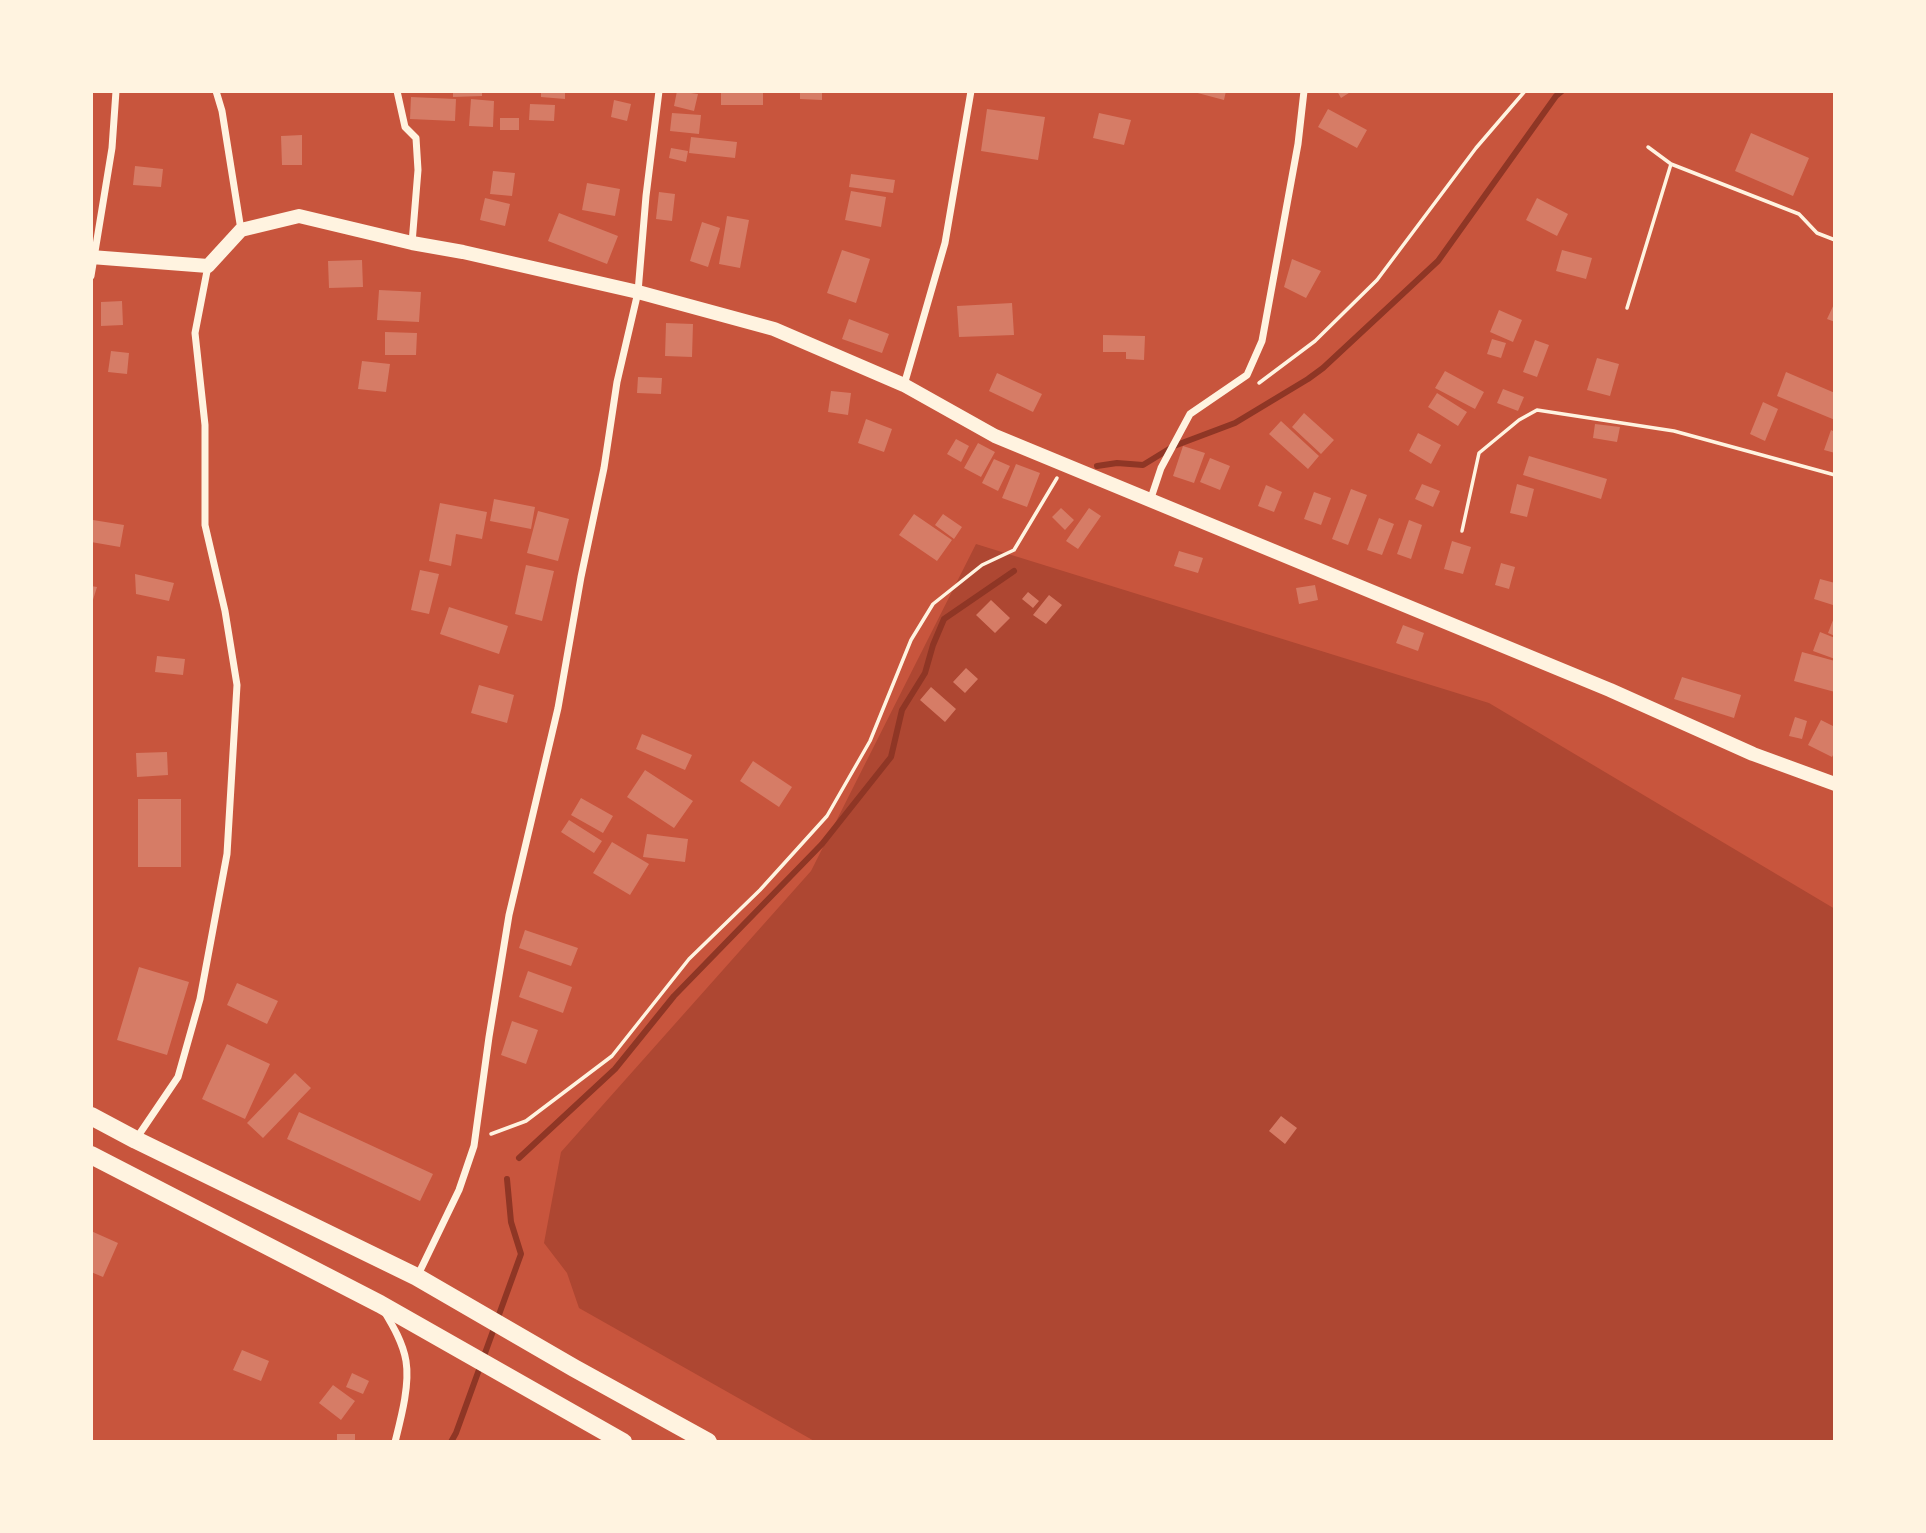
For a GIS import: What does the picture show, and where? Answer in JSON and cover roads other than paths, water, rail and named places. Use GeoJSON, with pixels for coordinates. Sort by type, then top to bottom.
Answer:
{"type":"FeatureCollection","features":[{"type":"Feature","properties":{"kind":"main road"},"geometry":{"type":"LineString","coordinates":[[92,257],[208,266],[241,230],[299,216],[638,292],[774,329],[904,385],[995,436],[1610,690],[1753,754],[1835,784]]}},
{"type":"Feature","properties":{"kind":"main road"},"geometry":{"type":"LineString","coordinates":[[91,1116],[422,1280],[708,1442]]}},
{"type":"Feature","properties":{"kind":"main road"},"geometry":{"type":"LineString","coordinates":[[91,1155],[380,1304],[623,1442]]}},
{"type":"Feature","properties":{"kind":"street"},"geometry":{"type":"LineString","coordinates":[[91,276],[112,148],[116,91]]}},
{"type":"Feature","properties":{"kind":"street"},"geometry":{"type":"LineString","coordinates":[[216,91],[222,111],[241,230]]}},
{"type":"Feature","properties":{"kind":"street"},"geometry":{"type":"LineString","coordinates":[[397,91],[405,127],[416,138],[418,170],[412,243]]}},
{"type":"Feature","properties":{"kind":"street"},"geometry":{"type":"LineString","coordinates":[[422,1280],[474,1146],[509,915],[558,708],[604,468],[617,382],[638,292],[659,91]]}},
{"type":"Feature","properties":{"kind":"street"},"geometry":{"type":"LineString","coordinates":[[904,385],[944,243],[971,91]]}},
{"type":"Feature","properties":{"kind":"street"},"geometry":{"type":"LineString","coordinates":[[1150,501],[1161,468],[1190,414],[1247,375],[1262,341],[1298,144],[1304,91]]}},
{"type":"Feature","properties":{"kind":"street"},"geometry":{"type":"LineString","coordinates":[[136,1140],[178,1077],[200,999],[227,854],[237,685],[225,611],[205,525],[205,425],[195,332],[208,266]]}},
{"type":"Feature","properties":{"kind":"street"},"geometry":{"type":"LineString","coordinates":[[380,1304],[397,1334],[406,1362],[405,1401],[395,1442]]}},
{"type":"Feature","properties":{"kind":"waterway"},"geometry":{"type":"LineString","coordinates":[[1097,466],[1117,463],[1143,465],[1174,446],[1235,423],[1323,368],[1438,261],[1562,91]]}},
{"type":"Feature","properties":{"kind":"waterway"},"geometry":{"type":"LineString","coordinates":[[519,1158],[615,1069],[674,996],[822,844],[891,757],[902,710],[925,673],[944,619],[1014,571]]}},
{"type":"Feature","properties":{"kind":"waterway"},"geometry":{"type":"LineString","coordinates":[[451,1442],[521,1254],[511,1222],[507,1179]]}}]}
